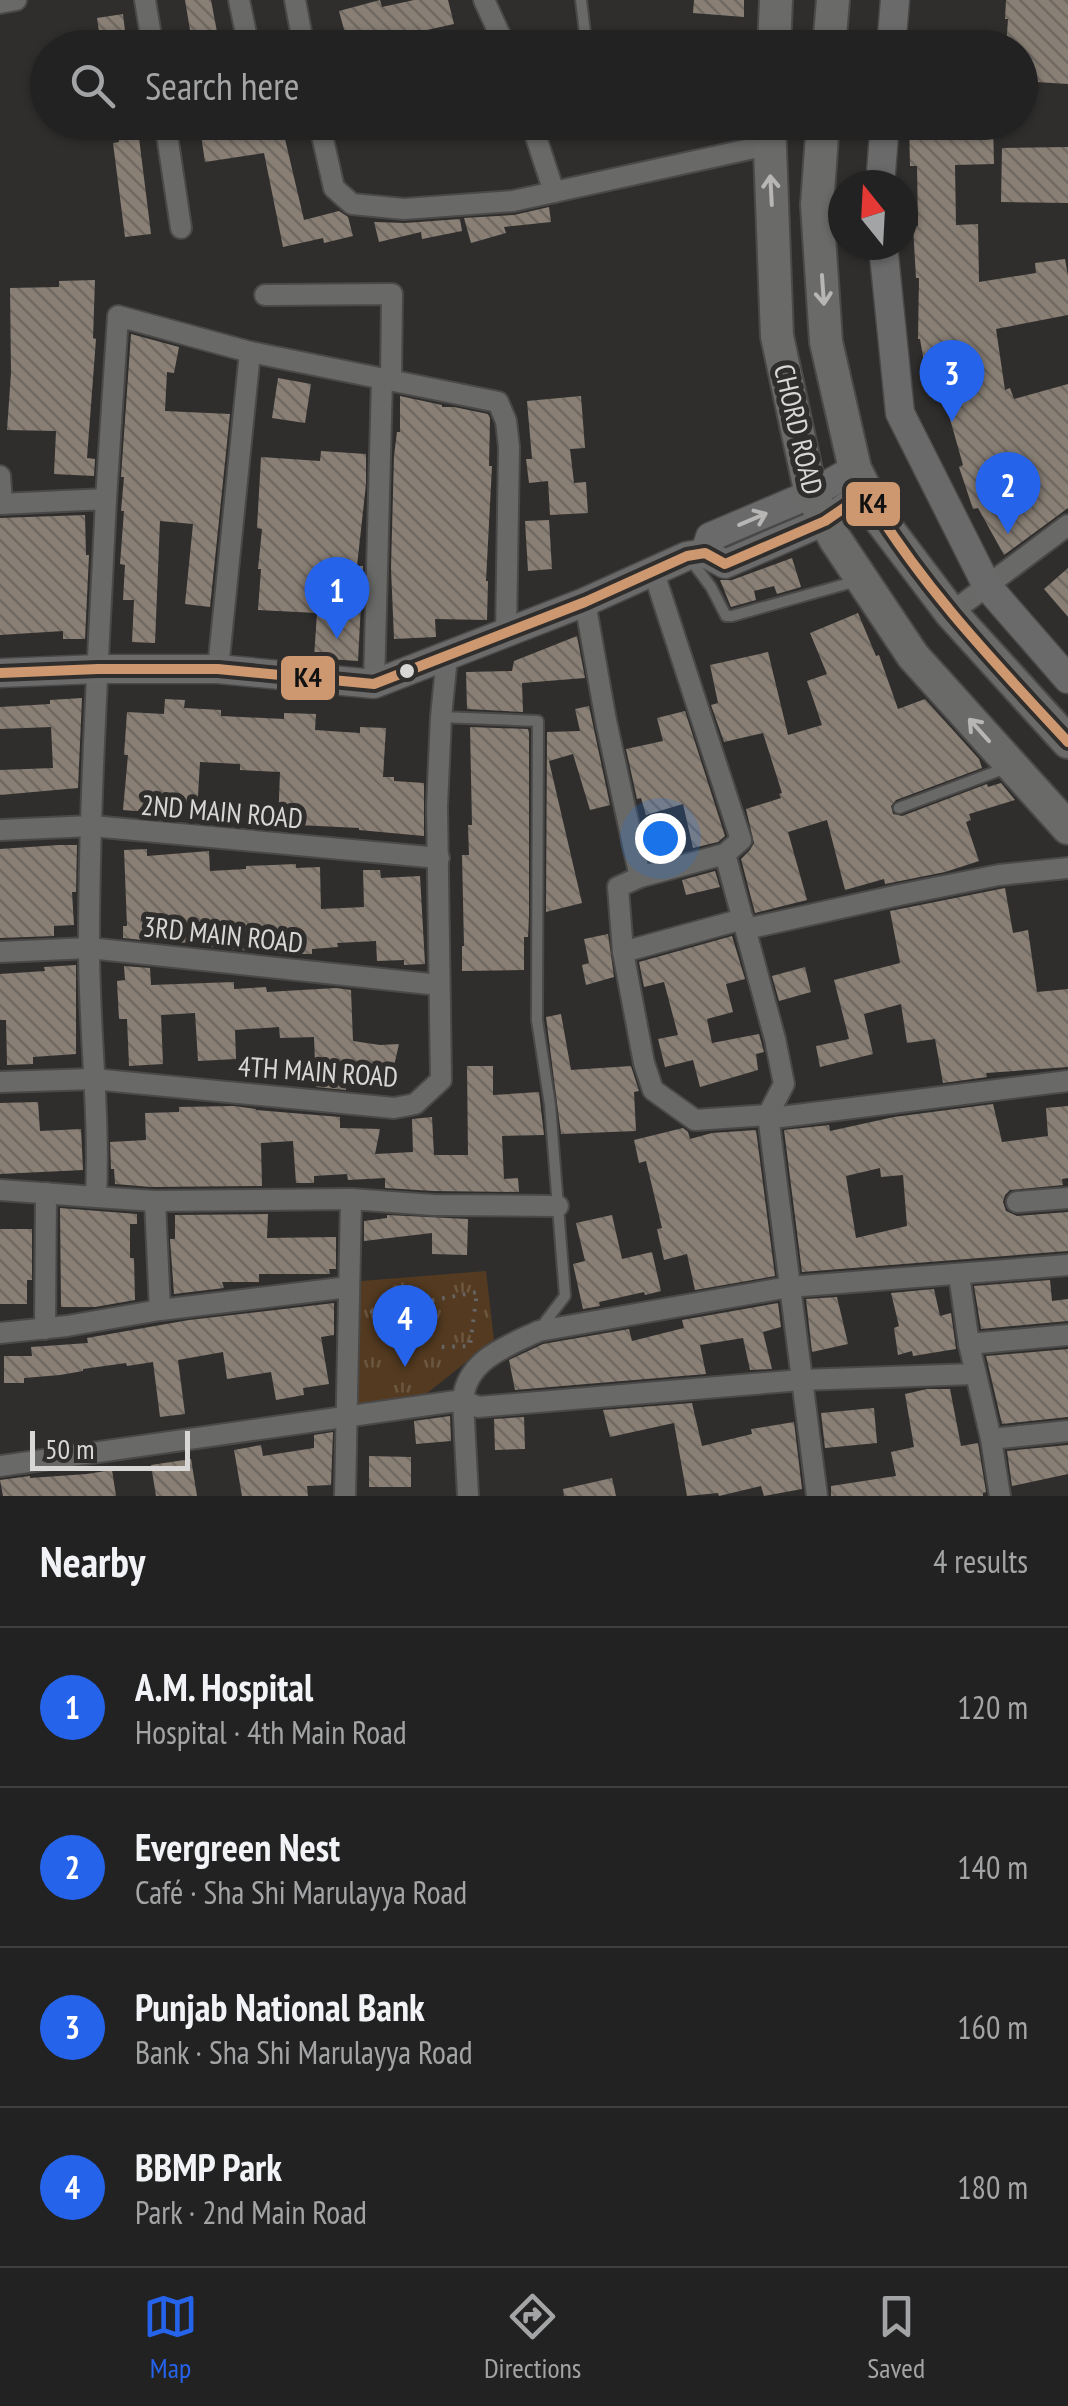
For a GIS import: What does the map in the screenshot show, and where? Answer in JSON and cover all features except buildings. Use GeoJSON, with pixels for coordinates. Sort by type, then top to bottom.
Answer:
{"type":"FeatureCollection","features":[{"type":"Feature","properties":{"kind":"main road"},"geometry":{"type":"LineString","coordinates":[[775,30],[776,0]]}},
{"type":"Feature","properties":{"kind":"main road"},"geometry":{"type":"LineString","coordinates":[[830,30],[833,0]]}},
{"type":"Feature","properties":{"kind":"main road"},"geometry":{"type":"LineString","coordinates":[[892,30],[895,0]]}},
{"type":"Feature","properties":{"kind":"main road","name":"CHORD ROAD"},"geometry":{"type":"LineString","coordinates":[[769,140],[778,336],[818,508],[913,656],[1068,828]]}},
{"type":"Feature","properties":{"kind":"main road","name":"CHORD ROAD"},"geometry":{"type":"LineString","coordinates":[[821,140],[816,205],[826,342],[860,481],[880,519],[951,614],[1068,742]]}},
{"type":"Feature","properties":{"kind":"main road"},"geometry":{"type":"LineString","coordinates":[[881,170],[884,140]]}},
{"type":"Feature","properties":{"kind":"main road"},"geometry":{"type":"LineString","coordinates":[[885,260],[900,413],[987,586],[1068,680]]}},
{"type":"Feature","properties":{"kind":"main road"},"geometry":{"type":"LineString","coordinates":[[0,672],[98,668],[218,670],[374,684],[696,555],[725,564],[860,481]]}},
{"type":"Feature","properties":{"kind":"street"},"geometry":{"type":"LineString","coordinates":[[0,3],[16,0]]}},
{"type":"Feature","properties":{"kind":"street"},"geometry":{"type":"LineString","coordinates":[[145,0],[150,30]]}},
{"type":"Feature","properties":{"kind":"street"},"geometry":{"type":"LineString","coordinates":[[240,0],[246,30]]}},
{"type":"Feature","properties":{"kind":"street"},"geometry":{"type":"LineString","coordinates":[[295,0],[301,30]]}},
{"type":"Feature","properties":{"kind":"street"},"geometry":{"type":"LineString","coordinates":[[484,0],[497,30]]}},
{"type":"Feature","properties":{"kind":"street"},"geometry":{"type":"LineString","coordinates":[[167,140],[181,228]]}},
{"type":"Feature","properties":{"kind":"street"},"geometry":{"type":"LineString","coordinates":[[323,140],[334,188],[352,204],[404,209],[513,201],[747,140]]}},
{"type":"Feature","properties":{"kind":"street"},"geometry":{"type":"LineString","coordinates":[[537,140],[554,192]]}},
{"type":"Feature","properties":{"kind":"street"},"geometry":{"type":"LineString","coordinates":[[265,295],[392,294],[374,684]]}},
{"type":"Feature","properties":{"kind":"street"},"geometry":{"type":"LineString","coordinates":[[96,1197],[98,1148],[89,948],[92,826],[118,316],[250,352],[498,402],[506,421],[509,447],[506,633]]}},
{"type":"Feature","properties":{"kind":"street"},"geometry":{"type":"LineString","coordinates":[[218,670],[250,352]]}},
{"type":"Feature","properties":{"kind":"street"},"geometry":{"type":"LineString","coordinates":[[0,476],[1,504],[106,498]]}},
{"type":"Feature","properties":{"kind":"street"},"geometry":{"type":"LineString","coordinates":[[951,614],[1068,525]]}},
{"type":"Feature","properties":{"kind":"street"},"geometry":{"type":"LineString","coordinates":[[654,572],[741,840],[725,854],[640,877],[618,888],[623,952],[644,1063],[653,1090],[695,1120],[781,1117],[1068,1081]]}},
{"type":"Feature","properties":{"kind":"street"},"geometry":{"type":"LineString","coordinates":[[585,602],[640,877]]}},
{"type":"Feature","properties":{"kind":"street","name":"4TH MAIN ROAD"},"geometry":{"type":"LineString","coordinates":[[0,1082],[93,1079],[394,1108],[415,1104],[441,1080],[437,807],[447,657]]}},
{"type":"Feature","properties":{"kind":"street","name":"2ND MAIN ROAD"},"geometry":{"type":"LineString","coordinates":[[0,830],[92,826],[439,858]]}},
{"type":"Feature","properties":{"kind":"street"},"geometry":{"type":"LineString","coordinates":[[725,854],[776,1039],[784,1084],[768,1115],[811,1495]]}},
{"type":"Feature","properties":{"kind":"street"},"geometry":{"type":"LineString","coordinates":[[623,952],[744,924],[999,876],[1068,868]]}},
{"type":"Feature","properties":{"kind":"street","name":"3RD MAIN ROAD"},"geometry":{"type":"LineString","coordinates":[[0,952],[89,948],[440,985]]}},
{"type":"Feature","properties":{"kind":"street"},"geometry":{"type":"LineString","coordinates":[[0,1190],[155,1201],[351,1199],[433,1205],[558,1206]]}},
{"type":"Feature","properties":{"kind":"street"},"geometry":{"type":"LineString","coordinates":[[45,1329],[46,1193]]}},
{"type":"Feature","properties":{"kind":"street"},"geometry":{"type":"LineString","coordinates":[[1017,1202],[1068,1198]]}},
{"type":"Feature","properties":{"kind":"street"},"geometry":{"type":"LineString","coordinates":[[345,1496],[351,1199]]}},
{"type":"Feature","properties":{"kind":"street"},"geometry":{"type":"LineString","coordinates":[[155,1201],[160,1310]]}},
{"type":"Feature","properties":{"kind":"street"},"geometry":{"type":"LineString","coordinates":[[468,1496],[463,1392],[480,1362],[538,1331],[789,1286],[1068,1265]]}},
{"type":"Feature","properties":{"kind":"street"},"geometry":{"type":"LineString","coordinates":[[959,1275],[1000,1496]]}},
{"type":"Feature","properties":{"kind":"street"},"geometry":{"type":"LineString","coordinates":[[0,1334],[350,1287]]}},
{"type":"Feature","properties":{"kind":"street"},"geometry":{"type":"LineString","coordinates":[[969,1344],[1068,1334]]}},
{"type":"Feature","properties":{"kind":"street"},"geometry":{"type":"LineString","coordinates":[[0,1466],[463,1400],[478,1407],[801,1380],[976,1374]]}},
{"type":"Feature","properties":{"kind":"street"},"geometry":{"type":"LineString","coordinates":[[990,1439],[1068,1431]]}},
{"type":"Feature","properties":{"kind":"lane"},"geometry":{"type":"LineString","coordinates":[[581,0],[585,30]]}},
{"type":"Feature","properties":{"kind":"lane"},"geometry":{"type":"LineString","coordinates":[[696,555],[726,616],[862,580]]}},
{"type":"Feature","properties":{"kind":"lane"},"geometry":{"type":"LineString","coordinates":[[441,717],[538,721],[536,1020],[550,1105],[566,1296],[538,1331]]}},
{"type":"Feature","properties":{"kind":"lane"},"geometry":{"type":"LineString","coordinates":[[899,808],[1012,766]]}},
{"type":"Feature","properties":{"kind":"path"},"geometry":{"type":"LineString","coordinates":[[369,1312],[476,1292],[470,1346],[438,1348]]}},
{"type":"Feature","properties":{"kind":"green space"},"geometry":{"type":"Polygon","coordinates":[[[486,1271],[494,1340],[426,1394],[350,1415],[349,1282],[486,1271]]]}},
{"type":"Feature","properties":{"kind":"transit line","name":"K4"},"geometry":{"type":"LineString","coordinates":[[0,673],[218,669],[374,684],[585,602],[687,556],[705,553],[725,564],[825,521],[866,493],[935,592],[1068,742]]}},
{"type":"Feature","properties":{"kind":"place","name":"Punjab National Bank"},"geometry":{"type":"Point","coordinates":[952,422]}},
{"type":"Feature","properties":{"kind":"place","name":"Evergreen Nest"},"geometry":{"type":"Point","coordinates":[1008,534]}},
{"type":"Feature","properties":{"kind":"place","name":"A.M. Hospital"},"geometry":{"type":"Point","coordinates":[337,639]}},
{"type":"Feature","properties":{"kind":"place","name":"BBMP Park"},"geometry":{"type":"Point","coordinates":[405,1367]}}]}
